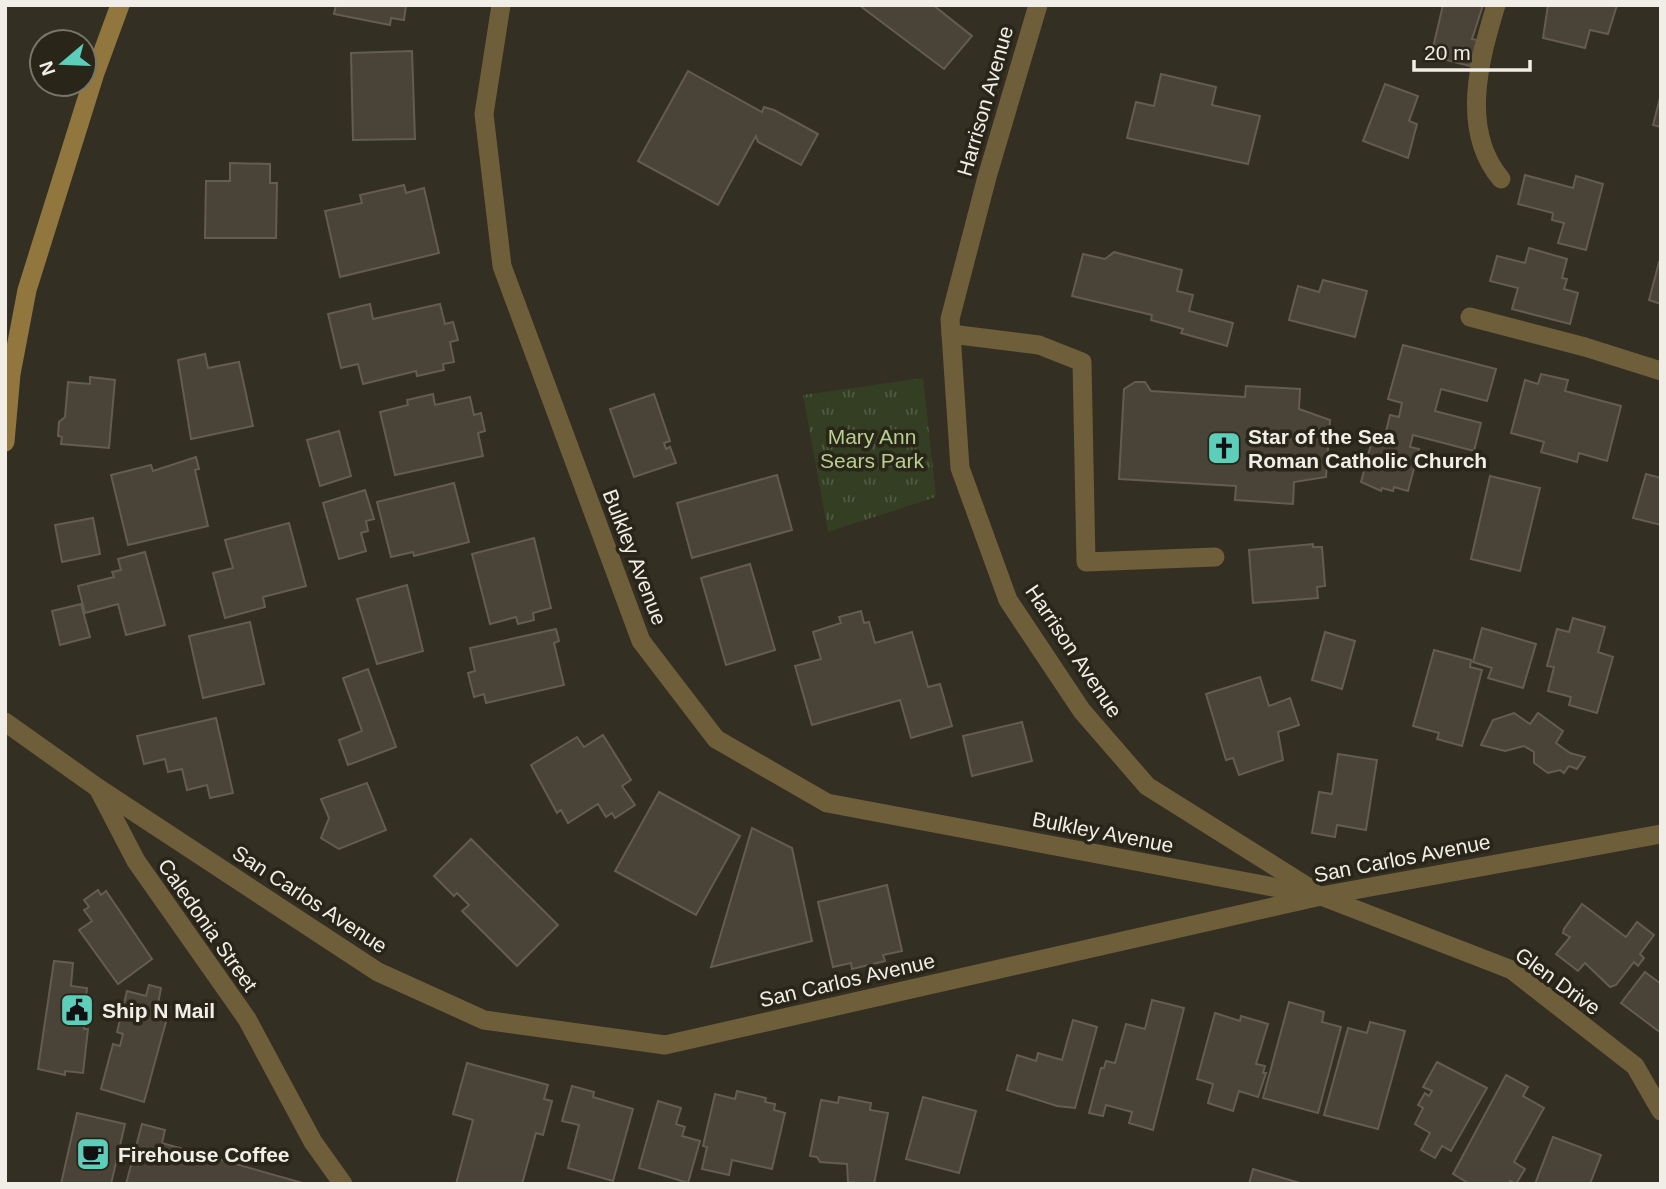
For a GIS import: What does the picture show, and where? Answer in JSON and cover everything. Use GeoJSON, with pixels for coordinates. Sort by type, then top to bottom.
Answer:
{"type":"FeatureCollection","features":[{"type":"Feature","properties":{"kind":"main road"},"geometry":{"type":"LineString","coordinates":[[5,442],[11,374],[27,290],[95,73],[120,5]]}},
{"type":"Feature","properties":{"kind":"street","name":"Bulkley Avenue"},"geometry":{"type":"LineString","coordinates":[[501,5],[484,114],[502,266],[641,641],[716,739],[827,803],[1321,896]]}},
{"type":"Feature","properties":{"kind":"street","name":"Harrison Avenue"},"geometry":{"type":"LineString","coordinates":[[1038,5],[987,177],[950,319],[960,468],[1008,600],[1082,711],[1147,786],[1321,896]]}},
{"type":"Feature","properties":{"kind":"street"},"geometry":{"type":"LineString","coordinates":[[1496,5],[1479,71],[1477,114],[1479,137],[1488,162],[1501,179]]}},
{"type":"Feature","properties":{"kind":"street"},"geometry":{"type":"LineString","coordinates":[[1470,317],[1585,347],[1661,371]]}},
{"type":"Feature","properties":{"kind":"street"},"geometry":{"type":"LineString","coordinates":[[951,334],[1039,345],[1082,362],[1086,562],[1215,557]]}},
{"type":"Feature","properties":{"kind":"street","name":"Caledonia Street"},"geometry":{"type":"LineString","coordinates":[[5,722],[98,788],[136,861],[247,1019],[313,1142],[342,1184]]}},
{"type":"Feature","properties":{"kind":"street","name":"San Carlos Avenue"},"geometry":{"type":"LineString","coordinates":[[98,788],[378,972],[484,1020],[665,1045],[1321,896],[1661,834]]}},
{"type":"Feature","properties":{"kind":"street","name":"Glen Drive"},"geometry":{"type":"LineString","coordinates":[[1321,896],[1512,970],[1635,1066],[1661,1111]]}},
{"type":"Feature","properties":{"kind":"green space","name":"Mary Ann Sears Park"},"geometry":{"type":"Polygon","coordinates":[[[923,378],[936,497],[828,532],[803,395],[923,378]]]}},
{"type":"Feature","properties":{"kind":"building"},"geometry":{"type":"Polygon","coordinates":[[[336,5],[406,5],[404,20],[391,18],[390,25],[334,14],[336,5]]]}},
{"type":"Feature","properties":{"kind":"building"},"geometry":{"type":"Polygon","coordinates":[[[859,5],[933,5],[972,36],[944,69],[859,5]]]}},
{"type":"Feature","properties":{"kind":"building"},"geometry":{"type":"Polygon","coordinates":[[[1443,5],[1483,5],[1472,39],[1477,40],[1470,66],[1431,56],[1443,5]]]}},
{"type":"Feature","properties":{"kind":"building"},"geometry":{"type":"Polygon","coordinates":[[[1548,5],[1617,5],[1608,34],[1590,30],[1585,48],[1543,38],[1548,5]]]}},
{"type":"Feature","properties":{"kind":"building"},"geometry":{"type":"Polygon","coordinates":[[[412,51],[415,139],[353,140],[351,53],[412,51]]]}},
{"type":"Feature","properties":{"kind":"building"},"geometry":{"type":"Polygon","coordinates":[[[688,71],[762,112],[764,107],[774,110],[818,134],[801,165],[758,142],[756,136],[718,205],[638,161],[688,71]]]}},
{"type":"Feature","properties":{"kind":"building"},"geometry":{"type":"Polygon","coordinates":[[[1161,74],[1216,87],[1212,105],[1260,116],[1248,164],[1127,138],[1136,102],[1154,106],[1161,74]]]}},
{"type":"Feature","properties":{"kind":"building"},"geometry":{"type":"Polygon","coordinates":[[[1385,84],[1418,96],[1409,121],[1417,124],[1408,158],[1363,141],[1385,84]]]}},
{"type":"Feature","properties":{"kind":"building"},"geometry":{"type":"Polygon","coordinates":[[[1661,94],[1661,127],[1653,125],[1661,94]]]}},
{"type":"Feature","properties":{"kind":"building"},"geometry":{"type":"Polygon","coordinates":[[[230,163],[270,164],[270,183],[277,183],[276,238],[205,238],[206,181],[230,181],[230,163]]]}},
{"type":"Feature","properties":{"kind":"building"},"geometry":{"type":"Polygon","coordinates":[[[1525,175],[1573,188],[1576,176],[1603,184],[1586,250],[1558,243],[1564,223],[1552,220],[1553,213],[1518,204],[1525,175]]]}},
{"type":"Feature","properties":{"kind":"building"},"geometry":{"type":"Polygon","coordinates":[[[404,185],[406,193],[424,188],[439,253],[340,277],[325,211],[362,203],[360,195],[404,185]]]}},
{"type":"Feature","properties":{"kind":"building"},"geometry":{"type":"Polygon","coordinates":[[[1529,248],[1567,259],[1562,278],[1567,279],[1564,289],[1578,293],[1570,324],[1512,309],[1518,288],[1490,281],[1497,256],[1525,263],[1529,248]]]}},
{"type":"Feature","properties":{"kind":"building"},"geometry":{"type":"Polygon","coordinates":[[[1114,252],[1182,270],[1177,291],[1193,295],[1189,311],[1233,323],[1227,346],[1181,333],[1183,329],[1151,320],[1152,315],[1072,296],[1083,254],[1105,259],[1114,252]]]}},
{"type":"Feature","properties":{"kind":"building"},"geometry":{"type":"Polygon","coordinates":[[[1661,262],[1661,304],[1649,300],[1661,262]]]}},
{"type":"Feature","properties":{"kind":"building"},"geometry":{"type":"Polygon","coordinates":[[[1323,280],[1367,291],[1355,337],[1289,320],[1298,286],[1319,292],[1323,280]]]}},
{"type":"Feature","properties":{"kind":"building"},"geometry":{"type":"Polygon","coordinates":[[[370,304],[373,319],[440,304],[445,324],[453,322],[458,340],[450,342],[454,362],[443,364],[444,370],[417,376],[416,371],[363,384],[358,364],[341,368],[328,314],[370,304]]]}},
{"type":"Feature","properties":{"kind":"building"},"geometry":{"type":"Polygon","coordinates":[[[1403,345],[1496,369],[1487,401],[1441,389],[1435,411],[1481,423],[1474,451],[1413,435],[1410,447],[1419,449],[1408,491],[1394,487],[1393,491],[1382,488],[1381,491],[1361,482],[1372,440],[1383,444],[1390,415],[1399,417],[1402,403],[1388,399],[1403,345]]]}},
{"type":"Feature","properties":{"kind":"building"},"geometry":{"type":"Polygon","coordinates":[[[205,354],[208,368],[239,362],[253,426],[191,439],[178,360],[205,354]]]}},
{"type":"Feature","properties":{"kind":"building"},"geometry":{"type":"Polygon","coordinates":[[[1541,374],[1568,380],[1565,391],[1621,406],[1607,461],[1579,453],[1577,462],[1541,452],[1544,442],[1511,433],[1525,380],[1538,384],[1541,374]]]}},
{"type":"Feature","properties":{"kind":"building"},"geometry":{"type":"Polygon","coordinates":[[[90,377],[115,380],[109,448],[61,444],[62,437],[58,436],[59,422],[65,417],[68,382],[90,384],[90,377]]]}},
{"type":"Feature","properties":{"kind":"building","name":"Star of the Sea Roman Catholic Church"},"geometry":{"type":"Polygon","coordinates":[[[1135,382],[1145,382],[1151,391],[1245,397],[1246,386],[1300,389],[1299,409],[1330,420],[1326,477],[1294,482],[1293,504],[1235,500],[1236,486],[1119,479],[1124,389],[1135,382]]]}},
{"type":"Feature","properties":{"kind":"building"},"geometry":{"type":"Polygon","coordinates":[[[433,394],[435,405],[470,397],[474,415],[481,413],[485,431],[478,433],[483,456],[395,475],[380,412],[408,405],[407,400],[433,394]]]}},
{"type":"Feature","properties":{"kind":"building"},"geometry":{"type":"Polygon","coordinates":[[[654,394],[670,441],[664,443],[666,449],[670,447],[676,463],[634,477],[610,409],[654,394]]]}},
{"type":"Feature","properties":{"kind":"building"},"geometry":{"type":"Polygon","coordinates":[[[339,431],[351,476],[320,486],[307,440],[339,431]]]}},
{"type":"Feature","properties":{"kind":"building"},"geometry":{"type":"Polygon","coordinates":[[[196,457],[199,469],[195,470],[208,526],[128,545],[111,475],[151,465],[153,471],[196,457]]]}},
{"type":"Feature","properties":{"kind":"building"},"geometry":{"type":"Polygon","coordinates":[[[1646,474],[1661,478],[1661,525],[1633,518],[1646,474]]]}},
{"type":"Feature","properties":{"kind":"building"},"geometry":{"type":"Polygon","coordinates":[[[777,475],[792,530],[692,558],[677,503],[777,475]]]}},
{"type":"Feature","properties":{"kind":"building"},"geometry":{"type":"Polygon","coordinates":[[[1490,476],[1540,488],[1520,571],[1471,559],[1490,476]]]}},
{"type":"Feature","properties":{"kind":"building"},"geometry":{"type":"Polygon","coordinates":[[[454,483],[469,542],[414,556],[413,552],[391,557],[377,502],[454,483]]]}},
{"type":"Feature","properties":{"kind":"building"},"geometry":{"type":"Polygon","coordinates":[[[365,490],[374,519],[366,521],[368,531],[361,533],[366,551],[339,559],[323,503],[365,490]]]}},
{"type":"Feature","properties":{"kind":"building"},"geometry":{"type":"Polygon","coordinates":[[[93,518],[100,554],[62,562],[55,525],[93,518]]]}},
{"type":"Feature","properties":{"kind":"building"},"geometry":{"type":"Polygon","coordinates":[[[289,523],[306,586],[263,597],[265,607],[225,618],[213,573],[233,568],[225,540],[289,523]]]}},
{"type":"Feature","properties":{"kind":"building"},"geometry":{"type":"Polygon","coordinates":[[[534,538],[551,608],[533,613],[534,620],[518,624],[516,617],[490,624],[472,554],[534,538]]]}},
{"type":"Feature","properties":{"kind":"building"},"geometry":{"type":"Polygon","coordinates":[[[1313,544],[1313,547],[1322,547],[1325,586],[1317,587],[1318,598],[1253,603],[1249,550],[1313,544]]]}},
{"type":"Feature","properties":{"kind":"building"},"geometry":{"type":"Polygon","coordinates":[[[145,552],[165,625],[126,635],[118,604],[85,613],[78,586],[114,577],[112,572],[121,570],[118,559],[145,552]]]}},
{"type":"Feature","properties":{"kind":"building"},"geometry":{"type":"Polygon","coordinates":[[[750,564],[775,650],[726,665],[701,578],[750,564]]]}},
{"type":"Feature","properties":{"kind":"building"},"geometry":{"type":"Polygon","coordinates":[[[407,585],[423,651],[377,664],[357,599],[407,585]]]}},
{"type":"Feature","properties":{"kind":"building"},"geometry":{"type":"Polygon","coordinates":[[[81,604],[90,637],[60,645],[52,611],[81,604]]]}},
{"type":"Feature","properties":{"kind":"building"},"geometry":{"type":"Polygon","coordinates":[[[861,611],[864,623],[869,622],[875,643],[912,632],[928,687],[940,684],[952,726],[911,738],[900,700],[812,725],[795,666],[821,659],[813,632],[841,623],[839,617],[861,611]]]}},
{"type":"Feature","properties":{"kind":"building"},"geometry":{"type":"Polygon","coordinates":[[[1573,618],[1605,627],[1598,652],[1613,657],[1597,713],[1569,705],[1571,697],[1548,691],[1554,667],[1547,666],[1557,629],[1569,632],[1573,618]]]}},
{"type":"Feature","properties":{"kind":"building"},"geometry":{"type":"Polygon","coordinates":[[[250,622],[264,684],[203,698],[189,636],[250,622]]]}},
{"type":"Feature","properties":{"kind":"building"},"geometry":{"type":"Polygon","coordinates":[[[1482,628],[1536,644],[1523,688],[1488,678],[1492,668],[1473,662],[1482,628]]]}},
{"type":"Feature","properties":{"kind":"building"},"geometry":{"type":"Polygon","coordinates":[[[556,629],[559,641],[554,643],[564,685],[486,703],[484,694],[474,697],[468,673],[475,671],[470,648],[556,629]]]}},
{"type":"Feature","properties":{"kind":"building"},"geometry":{"type":"Polygon","coordinates":[[[1325,632],[1355,641],[1342,689],[1312,680],[1325,632]]]}},
{"type":"Feature","properties":{"kind":"building"},"geometry":{"type":"Polygon","coordinates":[[[1434,650],[1471,660],[1470,667],[1482,670],[1462,746],[1437,739],[1439,733],[1413,726],[1434,650]]]}},
{"type":"Feature","properties":{"kind":"building"},"geometry":{"type":"Polygon","coordinates":[[[368,669],[396,747],[348,765],[339,740],[362,731],[343,678],[368,669]]]}},
{"type":"Feature","properties":{"kind":"building"},"geometry":{"type":"Polygon","coordinates":[[[1260,677],[1269,706],[1290,698],[1299,725],[1278,732],[1283,760],[1239,775],[1233,758],[1226,760],[1206,694],[1260,677]]]}},
{"type":"Feature","properties":{"kind":"building"},"geometry":{"type":"Polygon","coordinates":[[[1514,713],[1530,724],[1538,713],[1563,731],[1556,743],[1570,753],[1585,757],[1577,769],[1569,766],[1564,773],[1560,770],[1548,773],[1534,763],[1534,752],[1524,746],[1505,751],[1481,745],[1493,720],[1514,713]]]}},
{"type":"Feature","properties":{"kind":"building"},"geometry":{"type":"Polygon","coordinates":[[[216,718],[233,793],[210,798],[207,785],[187,790],[182,769],[168,772],[165,759],[144,764],[137,736],[216,718]]]}},
{"type":"Feature","properties":{"kind":"building"},"geometry":{"type":"Polygon","coordinates":[[[1022,722],[1032,761],[972,776],[963,736],[1022,722]]]}},
{"type":"Feature","properties":{"kind":"building"},"geometry":{"type":"Polygon","coordinates":[[[603,735],[631,780],[622,786],[635,805],[615,818],[612,813],[606,817],[598,804],[568,823],[561,810],[557,813],[531,765],[577,737],[584,747],[603,735]]]}},
{"type":"Feature","properties":{"kind":"building"},"geometry":{"type":"Polygon","coordinates":[[[1338,754],[1377,760],[1366,830],[1337,825],[1335,837],[1312,833],[1319,792],[1332,794],[1338,754]]]}},
{"type":"Feature","properties":{"kind":"building"},"geometry":{"type":"Polygon","coordinates":[[[367,783],[386,830],[339,849],[321,838],[329,818],[321,799],[367,783]]]}},
{"type":"Feature","properties":{"kind":"building"},"geometry":{"type":"Polygon","coordinates":[[[659,792],[740,836],[696,915],[615,871],[659,792]]]}},
{"type":"Feature","properties":{"kind":"building"},"geometry":{"type":"Polygon","coordinates":[[[752,828],[792,848],[812,941],[711,967],[752,828]]]}},
{"type":"Feature","properties":{"kind":"building"},"geometry":{"type":"Polygon","coordinates":[[[471,839],[558,925],[517,966],[462,911],[469,905],[457,893],[454,896],[434,876],[471,839]]]}},
{"type":"Feature","properties":{"kind":"building"},"geometry":{"type":"Polygon","coordinates":[[[887,885],[902,951],[883,955],[885,961],[852,969],[851,963],[833,967],[818,902],[887,885]]]}},
{"type":"Feature","properties":{"kind":"building"},"geometry":{"type":"Polygon","coordinates":[[[98,890],[101,895],[106,891],[152,959],[118,984],[79,930],[92,921],[84,910],[89,907],[84,900],[98,890]]]}},
{"type":"Feature","properties":{"kind":"building"},"geometry":{"type":"Polygon","coordinates":[[[1582,904],[1626,937],[1637,922],[1654,935],[1640,954],[1644,958],[1638,966],[1634,962],[1616,985],[1610,987],[1585,963],[1578,971],[1556,954],[1570,937],[1563,933],[1564,929],[1582,904]]]}},
{"type":"Feature","properties":{"kind":"building"},"geometry":{"type":"Polygon","coordinates":[[[54,961],[73,963],[71,986],[87,988],[86,997],[90,997],[84,1029],[88,1029],[83,1073],[65,1071],[65,1075],[38,1069],[54,961]]]}},
{"type":"Feature","properties":{"kind":"building"},"geometry":{"type":"Polygon","coordinates":[[[1645,972],[1661,984],[1661,1033],[1621,1003],[1645,972]]]}},
{"type":"Feature","properties":{"kind":"building"},"geometry":{"type":"Polygon","coordinates":[[[149,985],[161,988],[158,1004],[170,1007],[144,1102],[101,1089],[113,1044],[120,1046],[123,1034],[117,1032],[127,991],[146,996],[149,985]]]}},
{"type":"Feature","properties":{"kind":"building"},"geometry":{"type":"Polygon","coordinates":[[[1152,1000],[1184,1008],[1153,1130],[1129,1123],[1132,1112],[1106,1105],[1103,1116],[1089,1113],[1101,1068],[1104,1068],[1106,1061],[1115,1063],[1126,1024],[1145,1029],[1152,1000]]]}},
{"type":"Feature","properties":{"kind":"building"},"geometry":{"type":"Polygon","coordinates":[[[1289,1002],[1324,1012],[1322,1022],[1341,1027],[1318,1113],[1263,1098],[1289,1002]]]}},
{"type":"Feature","properties":{"kind":"building"},"geometry":{"type":"Polygon","coordinates":[[[1215,1013],[1240,1021],[1241,1016],[1268,1024],[1256,1064],[1265,1066],[1263,1073],[1266,1073],[1258,1097],[1239,1091],[1233,1111],[1208,1103],[1213,1084],[1197,1079],[1215,1013]]]}},
{"type":"Feature","properties":{"kind":"building"},"geometry":{"type":"Polygon","coordinates":[[[1073,1020],[1097,1027],[1075,1108],[1057,1106],[1007,1090],[1017,1055],[1036,1061],[1038,1053],[1062,1060],[1073,1020]]]}},
{"type":"Feature","properties":{"kind":"building"},"geometry":{"type":"Polygon","coordinates":[[[1370,1022],[1405,1031],[1378,1129],[1324,1115],[1348,1028],[1367,1033],[1370,1022]]]}},
{"type":"Feature","properties":{"kind":"building"},"geometry":{"type":"Polygon","coordinates":[[[1437,1062],[1487,1088],[1451,1151],[1442,1146],[1435,1158],[1421,1150],[1430,1133],[1415,1124],[1423,1108],[1418,1105],[1425,1093],[1429,1096],[1432,1091],[1423,1087],[1437,1062]]]}},
{"type":"Feature","properties":{"kind":"building"},"geometry":{"type":"Polygon","coordinates":[[[467,1063],[548,1085],[544,1099],[552,1101],[543,1135],[536,1133],[522,1184],[456,1184],[473,1120],[453,1114],[467,1063]]]}},
{"type":"Feature","properties":{"kind":"building"},"geometry":{"type":"Polygon","coordinates":[[[1506,1075],[1528,1087],[1523,1096],[1544,1108],[1514,1162],[1525,1169],[1516,1184],[1510,1181],[1509,1184],[1470,1184],[1453,1174],[1506,1075]]]}},
{"type":"Feature","properties":{"kind":"building"},"geometry":{"type":"Polygon","coordinates":[[[572,1086],[594,1092],[593,1097],[633,1109],[613,1181],[568,1168],[579,1125],[562,1121],[572,1086]]]}},
{"type":"Feature","properties":{"kind":"building"},"geometry":{"type":"Polygon","coordinates":[[[737,1091],[766,1098],[765,1102],[775,1104],[774,1110],[785,1113],[772,1169],[732,1160],[729,1175],[702,1169],[707,1147],[703,1146],[715,1094],[735,1099],[737,1091]]]}},
{"type":"Feature","properties":{"kind":"building"},"geometry":{"type":"Polygon","coordinates":[[[839,1097],[871,1103],[870,1110],[888,1113],[874,1184],[848,1182],[847,1164],[820,1162],[817,1157],[810,1156],[821,1100],[838,1103],[839,1097]]]}},
{"type":"Feature","properties":{"kind":"building"},"geometry":{"type":"Polygon","coordinates":[[[923,1097],[976,1111],[959,1173],[906,1159],[923,1097]]]}},
{"type":"Feature","properties":{"kind":"building"},"geometry":{"type":"Polygon","coordinates":[[[658,1101],[681,1108],[676,1124],[685,1127],[682,1136],[700,1141],[688,1183],[639,1168],[658,1101]]]}},
{"type":"Feature","properties":{"kind":"building","name":"Firehouse Coffee"},"geometry":{"type":"Polygon","coordinates":[[[77,1113],[125,1124],[111,1184],[61,1184],[77,1113]]]}},
{"type":"Feature","properties":{"kind":"building"},"geometry":{"type":"Polygon","coordinates":[[[142,1124],[165,1130],[162,1143],[306,1184],[126,1184],[142,1124]]]}},
{"type":"Feature","properties":{"kind":"building"},"geometry":{"type":"Polygon","coordinates":[[[1553,1137],[1601,1155],[1590,1184],[1535,1184],[1553,1137]]]}},
{"type":"Feature","properties":{"kind":"building"},"geometry":{"type":"Polygon","coordinates":[[[1253,1169],[1303,1184],[1249,1184],[1253,1169]]]}},
{"type":"Feature","properties":{"kind":"place","name":"Star of the Sea Roman Catholic Church"},"geometry":{"type":"Point","coordinates":[1224,448]}},
{"type":"Feature","properties":{"kind":"place","name":"Ship N Mail"},"geometry":{"type":"Point","coordinates":[77,1010]}},
{"type":"Feature","properties":{"kind":"place","name":"Firehouse Coffee"},"geometry":{"type":"Point","coordinates":[93,1154]}}]}
